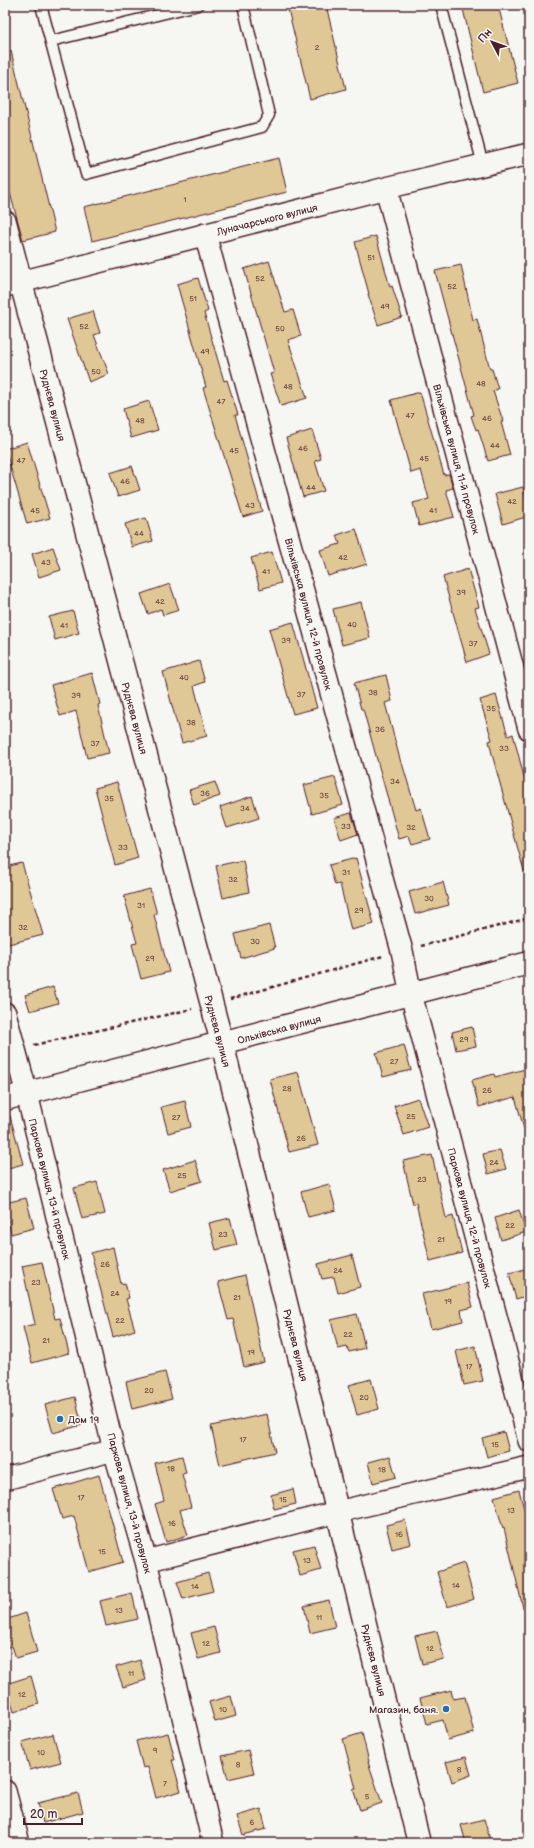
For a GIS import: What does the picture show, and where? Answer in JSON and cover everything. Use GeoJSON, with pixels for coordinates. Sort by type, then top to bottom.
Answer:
{"type":"FeatureCollection","features":[{"type":"Feature","properties":{"kind":"street","name":"Луначарського вулиця"},"geometry":{"type":"LineString","coordinates":[[13,284],[386,188],[529,154]]}},
{"type":"Feature","properties":{"kind":"street","name":"Вільхівська вулиця, 11-й провулок"},"geometry":{"type":"LineString","coordinates":[[386,188],[529,729]]}},
{"type":"Feature","properties":{"kind":"street","name":"Руднєва вулиця"},"geometry":{"type":"LineString","coordinates":[[5,222],[13,284],[222,1043],[419,1843]]}},
{"type":"Feature","properties":{"kind":"street","name":"Вільхівська вулиця, 12-й провулок"},"geometry":{"type":"LineString","coordinates":[[205,234],[402,951],[411,994]]}},
{"type":"Feature","properties":{"kind":"street","name":"Ольхівська вулиця"},"geometry":{"type":"LineString","coordinates":[[5,1099],[529,963]]}},
{"type":"Feature","properties":{"kind":"street","name":"Паркова вулиця, 12-й провулок"},"geometry":{"type":"LineString","coordinates":[[411,994],[529,1441]]}},
{"type":"Feature","properties":{"kind":"street","name":"Паркова вулиця, 13-й провулок"},"geometry":{"type":"LineString","coordinates":[[5,1013],[27,1094],[114,1450],[146,1562],[213,1843]]}},
{"type":"Feature","properties":{"kind":"street"},"geometry":{"type":"LineString","coordinates":[[5,1478],[114,1450]]}},
{"type":"Feature","properties":{"kind":"street"},"geometry":{"type":"LineString","coordinates":[[146,1562],[337,1512],[529,1467]]}},
{"type":"Feature","properties":{"kind":"street"},"geometry":{"type":"LineString","coordinates":[[5,1791],[19,1843]]}},
{"type":"Feature","properties":{"kind":"lane"},"geometry":{"type":"LineString","coordinates":[[41,5],[86,174],[262,128],[269,115],[244,5]]}},
{"type":"Feature","properties":{"kind":"lane"},"geometry":{"type":"LineString","coordinates":[[51,41],[198,5]]}},
{"type":"Feature","properties":{"kind":"lane"},"geometry":{"type":"LineString","coordinates":[[441,5],[483,165]]}},
{"type":"Feature","properties":{"kind":"path"},"geometry":{"type":"LineString","coordinates":[[15,1050],[211,1005],[402,951],[529,918]]}},
{"type":"Feature","properties":{"kind":"building"},"geometry":{"type":"Polygon","coordinates":[[[287,5],[326,5],[346,89],[310,99],[287,5]]]}},
{"type":"Feature","properties":{"kind":"building"},"geometry":{"type":"Polygon","coordinates":[[[462,5],[498,5],[518,83],[483,92],[462,5]]]}},
{"type":"Feature","properties":{"kind":"building"},"geometry":{"type":"Polygon","coordinates":[[[5,51],[11,51],[55,232],[23,240],[5,175],[5,51]]]}},
{"type":"Feature","properties":{"kind":"building"},"geometry":{"type":"Polygon","coordinates":[[[279,158],[287,192],[92,241],[84,207],[279,158]]]}},
{"type":"Feature","properties":{"kind":"building"},"geometry":{"type":"Polygon","coordinates":[[[376,236],[390,287],[392,286],[402,317],[378,325],[368,294],[355,242],[376,236]]]}},
{"type":"Feature","properties":{"kind":"building"},"geometry":{"type":"Polygon","coordinates":[[[269,261],[285,312],[293,310],[301,336],[288,340],[307,398],[281,406],[270,374],[274,373],[244,269],[269,261]]]}},
{"type":"Feature","properties":{"kind":"building"},"geometry":{"type":"Polygon","coordinates":[[[461,265],[473,320],[477,319],[490,369],[492,369],[498,389],[493,391],[503,421],[501,422],[510,455],[488,461],[478,429],[476,430],[471,416],[474,415],[435,271],[461,265]]]}},
{"type":"Feature","properties":{"kind":"building"},"geometry":{"type":"Polygon","coordinates":[[[198,278],[208,311],[204,313],[224,381],[227,380],[238,415],[235,415],[262,511],[243,517],[203,388],[206,387],[177,284],[198,278]]]}},
{"type":"Feature","properties":{"kind":"building"},"geometry":{"type":"Polygon","coordinates":[[[93,311],[100,333],[94,335],[109,374],[89,382],[67,319],[93,311]]]}},
{"type":"Feature","properties":{"kind":"building"},"geometry":{"type":"Polygon","coordinates":[[[420,392],[444,475],[449,474],[453,488],[446,490],[454,517],[419,526],[413,503],[429,499],[421,470],[411,473],[391,400],[420,392]]]}},
{"type":"Feature","properties":{"kind":"building"},"geometry":{"type":"Polygon","coordinates":[[[149,401],[158,430],[131,438],[123,409],[149,401]]]}},
{"type":"Feature","properties":{"kind":"building"},"geometry":{"type":"Polygon","coordinates":[[[312,430],[321,459],[315,461],[324,491],[303,497],[286,438],[312,430]]]}},
{"type":"Feature","properties":{"kind":"building"},"geometry":{"type":"Polygon","coordinates":[[[27,442],[50,518],[27,524],[5,449],[27,442]]]}},
{"type":"Feature","properties":{"kind":"building"},"geometry":{"type":"Polygon","coordinates":[[[132,466],[140,490],[118,497],[110,473],[132,466]]]}},
{"type":"Feature","properties":{"kind":"building"},"geometry":{"type":"Polygon","coordinates":[[[523,487],[529,508],[529,516],[503,524],[495,494],[523,487]]]}},
{"type":"Feature","properties":{"kind":"building"},"geometry":{"type":"Polygon","coordinates":[[[146,518],[153,541],[132,547],[125,524],[146,518]]]}},
{"type":"Feature","properties":{"kind":"building"},"geometry":{"type":"Polygon","coordinates":[[[356,529],[367,564],[328,576],[320,550],[340,544],[337,535],[356,529]]]}},
{"type":"Feature","properties":{"kind":"building"},"geometry":{"type":"Polygon","coordinates":[[[53,547],[61,570],[39,577],[32,554],[53,547]]]}},
{"type":"Feature","properties":{"kind":"building"},"geometry":{"type":"Polygon","coordinates":[[[272,552],[281,583],[260,589],[251,558],[272,552]]]}},
{"type":"Feature","properties":{"kind":"building"},"geometry":{"type":"Polygon","coordinates":[[[468,569],[479,607],[475,608],[489,654],[467,662],[443,577],[468,569]]]}},
{"type":"Feature","properties":{"kind":"building"},"geometry":{"type":"Polygon","coordinates":[[[170,584],[179,610],[163,615],[161,609],[148,614],[141,594],[170,584]]]}},
{"type":"Feature","properties":{"kind":"building"},"geometry":{"type":"Polygon","coordinates":[[[361,602],[370,638],[342,645],[333,609],[361,602]]]}},
{"type":"Feature","properties":{"kind":"building"},"geometry":{"type":"Polygon","coordinates":[[[73,611],[79,633],[55,640],[49,617],[73,611]]]}},
{"type":"Feature","properties":{"kind":"building"},"geometry":{"type":"Polygon","coordinates":[[[293,622],[317,708],[293,714],[269,629],[293,622]]]}},
{"type":"Feature","properties":{"kind":"building"},"geometry":{"type":"Polygon","coordinates":[[[199,661],[205,682],[194,686],[207,736],[182,743],[163,672],[199,661]]]}},
{"type":"Feature","properties":{"kind":"building"},"geometry":{"type":"Polygon","coordinates":[[[92,673],[100,704],[98,705],[109,753],[87,758],[76,711],[60,716],[51,685],[92,673]]]}},
{"type":"Feature","properties":{"kind":"building"},"geometry":{"type":"Polygon","coordinates":[[[386,675],[392,701],[385,703],[401,763],[416,810],[421,808],[430,839],[412,844],[409,836],[399,839],[363,709],[361,709],[354,683],[386,675]]]}},
{"type":"Feature","properties":{"kind":"building"},"geometry":{"type":"Polygon","coordinates":[[[496,695],[508,736],[513,734],[529,796],[529,871],[524,871],[492,754],[489,741],[492,740],[480,700],[496,695]]]}},
{"type":"Feature","properties":{"kind":"building"},"geometry":{"type":"Polygon","coordinates":[[[335,777],[343,805],[312,814],[304,785],[335,777]]]}},
{"type":"Feature","properties":{"kind":"building"},"geometry":{"type":"Polygon","coordinates":[[[117,782],[138,858],[115,865],[95,788],[117,782]]]}},
{"type":"Feature","properties":{"kind":"building"},"geometry":{"type":"Polygon","coordinates":[[[215,782],[220,796],[194,805],[189,790],[215,782]]]}},
{"type":"Feature","properties":{"kind":"building"},"geometry":{"type":"Polygon","coordinates":[[[252,796],[259,818],[227,828],[220,807],[252,796]]]}},
{"type":"Feature","properties":{"kind":"building"},"geometry":{"type":"Polygon","coordinates":[[[351,813],[358,834],[341,840],[334,818],[351,813]]]}},
{"type":"Feature","properties":{"kind":"building"},"geometry":{"type":"Polygon","coordinates":[[[356,858],[374,924],[351,930],[340,884],[335,885],[329,865],[356,858]]]}},
{"type":"Feature","properties":{"kind":"building"},"geometry":{"type":"Polygon","coordinates":[[[243,860],[249,892],[223,898],[216,866],[243,860]]]}},
{"type":"Feature","properties":{"kind":"building"},"geometry":{"type":"Polygon","coordinates":[[[22,863],[43,935],[5,945],[5,867],[22,863]]]}},
{"type":"Feature","properties":{"kind":"building"},"geometry":{"type":"Polygon","coordinates":[[[443,882],[449,905],[415,914],[409,892],[443,882]]]}},
{"type":"Feature","properties":{"kind":"building"},"geometry":{"type":"Polygon","coordinates":[[[150,889],[157,914],[154,915],[169,972],[141,979],[132,944],[137,943],[124,896],[150,889]]]}},
{"type":"Feature","properties":{"kind":"building"},"geometry":{"type":"Polygon","coordinates":[[[269,925],[275,948],[241,958],[235,934],[269,925]]]}},
{"type":"Feature","properties":{"kind":"building"},"geometry":{"type":"Polygon","coordinates":[[[53,987],[58,1003],[30,1011],[25,995],[53,987]]]}},
{"type":"Feature","properties":{"kind":"building"},"geometry":{"type":"Polygon","coordinates":[[[472,1027],[476,1046],[456,1050],[452,1032],[472,1027]]]}},
{"type":"Feature","properties":{"kind":"building"},"geometry":{"type":"Polygon","coordinates":[[[404,1045],[411,1070],[383,1077],[376,1053],[404,1045]]]}},
{"type":"Feature","properties":{"kind":"building"},"geometry":{"type":"Polygon","coordinates":[[[529,1068],[529,1129],[524,1129],[515,1097],[479,1107],[472,1080],[494,1074],[495,1077],[529,1068]]]}},
{"type":"Feature","properties":{"kind":"building"},"geometry":{"type":"Polygon","coordinates":[[[298,1072],[318,1145],[289,1152],[270,1079],[298,1072]]]}},
{"type":"Feature","properties":{"kind":"building"},"geometry":{"type":"Polygon","coordinates":[[[418,1098],[428,1127],[404,1135],[394,1106],[418,1098]]]}},
{"type":"Feature","properties":{"kind":"building"},"geometry":{"type":"Polygon","coordinates":[[[185,1101],[191,1127],[168,1133],[161,1107],[185,1101]]]}},
{"type":"Feature","properties":{"kind":"building"},"geometry":{"type":"Polygon","coordinates":[[[5,1116],[10,1116],[23,1164],[5,1169],[5,1116]]]}},
{"type":"Feature","properties":{"kind":"building"},"geometry":{"type":"Polygon","coordinates":[[[500,1150],[506,1169],[488,1174],[483,1154],[500,1150]]]}},
{"type":"Feature","properties":{"kind":"building"},"geometry":{"type":"Polygon","coordinates":[[[432,1155],[446,1218],[453,1216],[462,1253],[430,1261],[416,1203],[413,1204],[403,1161],[432,1155]]]}},
{"type":"Feature","properties":{"kind":"building"},"geometry":{"type":"Polygon","coordinates":[[[195,1160],[202,1181],[170,1191],[163,1170],[195,1160]]]}},
{"type":"Feature","properties":{"kind":"building"},"geometry":{"type":"Polygon","coordinates":[[[97,1182],[105,1214],[82,1219],[74,1188],[97,1182]]]}},
{"type":"Feature","properties":{"kind":"building"},"geometry":{"type":"Polygon","coordinates":[[[329,1184],[336,1210],[308,1217],[301,1192],[329,1184]]]}},
{"type":"Feature","properties":{"kind":"building"},"geometry":{"type":"Polygon","coordinates":[[[26,1198],[34,1228],[11,1234],[5,1203],[26,1198]]]}},
{"type":"Feature","properties":{"kind":"building"},"geometry":{"type":"Polygon","coordinates":[[[519,1210],[526,1232],[501,1240],[495,1218],[519,1210]]]}},
{"type":"Feature","properties":{"kind":"building"},"geometry":{"type":"Polygon","coordinates":[[[230,1218],[237,1245],[216,1250],[209,1223],[230,1218]]]}},
{"type":"Feature","properties":{"kind":"building"},"geometry":{"type":"Polygon","coordinates":[[[113,1247],[121,1284],[125,1283],[129,1298],[126,1299],[135,1330],[113,1337],[91,1253],[113,1247]]]}},
{"type":"Feature","properties":{"kind":"building"},"geometry":{"type":"Polygon","coordinates":[[[352,1255],[360,1287],[338,1293],[334,1277],[322,1279],[318,1264],[352,1255]]]}},
{"type":"Feature","properties":{"kind":"building"},"geometry":{"type":"Polygon","coordinates":[[[42,1262],[55,1319],[60,1318],[69,1353],[32,1363],[23,1327],[35,1324],[22,1266],[42,1262]]]}},
{"type":"Feature","properties":{"kind":"building"},"geometry":{"type":"Polygon","coordinates":[[[529,1268],[529,1295],[516,1299],[509,1273],[529,1268]]]}},
{"type":"Feature","properties":{"kind":"building"},"geometry":{"type":"Polygon","coordinates":[[[245,1275],[264,1362],[244,1367],[233,1319],[228,1320],[218,1282],[245,1275]]]}},
{"type":"Feature","properties":{"kind":"building"},"geometry":{"type":"Polygon","coordinates":[[[467,1283],[473,1307],[461,1310],[463,1321],[431,1329],[422,1294],[467,1283]]]}},
{"type":"Feature","properties":{"kind":"building"},"geometry":{"type":"Polygon","coordinates":[[[357,1314],[365,1348],[349,1352],[347,1347],[338,1349],[331,1320],[357,1314]]]}},
{"type":"Feature","properties":{"kind":"building"},"geometry":{"type":"Polygon","coordinates":[[[475,1346],[483,1381],[464,1385],[456,1351],[475,1346]]]}},
{"type":"Feature","properties":{"kind":"building"},"geometry":{"type":"Polygon","coordinates":[[[165,1372],[172,1399],[132,1409],[126,1382],[165,1372]]]}},
{"type":"Feature","properties":{"kind":"building"},"geometry":{"type":"Polygon","coordinates":[[[371,1379],[379,1409],[357,1415],[349,1385],[371,1379]]]}},
{"type":"Feature","properties":{"kind":"building","name":"Дом 19"},"geometry":{"type":"Polygon","coordinates":[[[75,1397],[82,1425],[53,1433],[45,1405],[75,1397]]]}},
{"type":"Feature","properties":{"kind":"building"},"geometry":{"type":"Polygon","coordinates":[[[267,1414],[275,1452],[220,1465],[211,1426],[267,1414]]]}},
{"type":"Feature","properties":{"kind":"building"},"geometry":{"type":"Polygon","coordinates":[[[504,1432],[509,1451],[487,1457],[482,1438],[504,1432]]]}},
{"type":"Feature","properties":{"kind":"building"},"geometry":{"type":"Polygon","coordinates":[[[182,1456],[186,1473],[182,1474],[191,1507],[180,1510],[188,1535],[166,1542],[155,1504],[164,1501],[155,1463],[182,1456]]]}},
{"type":"Feature","properties":{"kind":"building"},"geometry":{"type":"Polygon","coordinates":[[[390,1456],[396,1477],[373,1483],[368,1462],[390,1456]]]}},
{"type":"Feature","properties":{"kind":"building"},"geometry":{"type":"Polygon","coordinates":[[[99,1475],[123,1562],[89,1572],[74,1516],[62,1519],[53,1489],[99,1475]]]}},
{"type":"Feature","properties":{"kind":"building"},"geometry":{"type":"Polygon","coordinates":[[[293,1489],[296,1504],[274,1509],[271,1495],[293,1489]]]}},
{"type":"Feature","properties":{"kind":"building"},"geometry":{"type":"Polygon","coordinates":[[[519,1490],[529,1528],[529,1608],[523,1608],[504,1528],[503,1529],[494,1497],[519,1490]]]}},
{"type":"Feature","properties":{"kind":"building"},"geometry":{"type":"Polygon","coordinates":[[[405,1520],[411,1544],[392,1549],[386,1525],[405,1520]]]}},
{"type":"Feature","properties":{"kind":"building"},"geometry":{"type":"Polygon","coordinates":[[[314,1545],[321,1570],[300,1576],[293,1550],[314,1545]]]}},
{"type":"Feature","properties":{"kind":"building"},"geometry":{"type":"Polygon","coordinates":[[[464,1563],[474,1599],[447,1607],[437,1572],[464,1563]]]}},
{"type":"Feature","properties":{"kind":"building"},"geometry":{"type":"Polygon","coordinates":[[[208,1573],[213,1591],[183,1599],[177,1582],[208,1573]]]}},
{"type":"Feature","properties":{"kind":"building"},"geometry":{"type":"Polygon","coordinates":[[[132,1593],[138,1619],[106,1626],[100,1601],[132,1593]]]}},
{"type":"Feature","properties":{"kind":"building"},"geometry":{"type":"Polygon","coordinates":[[[329,1600],[335,1627],[310,1633],[304,1606],[329,1600]]]}},
{"type":"Feature","properties":{"kind":"building"},"geometry":{"type":"Polygon","coordinates":[[[26,1613],[37,1652],[16,1658],[12,1646],[5,1648],[5,1620],[26,1613]]]}},
{"type":"Feature","properties":{"kind":"building"},"geometry":{"type":"Polygon","coordinates":[[[214,1627],[221,1653],[198,1659],[191,1633],[214,1627]]]}},
{"type":"Feature","properties":{"kind":"building"},"geometry":{"type":"Polygon","coordinates":[[[437,1631],[444,1659],[422,1664],[415,1636],[437,1631]]]}},
{"type":"Feature","properties":{"kind":"building"},"geometry":{"type":"Polygon","coordinates":[[[140,1660],[146,1680],[123,1687],[116,1667],[140,1660]]]}},
{"type":"Feature","properties":{"kind":"building"},"geometry":{"type":"Polygon","coordinates":[[[31,1676],[39,1704],[14,1712],[6,1684],[31,1676]]]}},
{"type":"Feature","properties":{"kind":"building","name":"Магазин, баня."},"geometry":{"type":"Polygon","coordinates":[[[451,1690],[453,1699],[465,1697],[474,1733],[448,1740],[443,1720],[427,1724],[420,1698],[451,1690]]]}},
{"type":"Feature","properties":{"kind":"building"},"geometry":{"type":"Polygon","coordinates":[[[231,1696],[236,1716],[215,1722],[209,1702],[231,1696]]]}},
{"type":"Feature","properties":{"kind":"building"},"geometry":{"type":"Polygon","coordinates":[[[168,1733],[175,1760],[172,1760],[181,1791],[156,1798],[148,1767],[143,1768],[136,1741],[168,1733]]]}},
{"type":"Feature","properties":{"kind":"building"},"geometry":{"type":"Polygon","coordinates":[[[362,1733],[368,1762],[382,1803],[360,1810],[353,1789],[356,1789],[343,1739],[362,1733]]]}},
{"type":"Feature","properties":{"kind":"building"},"geometry":{"type":"Polygon","coordinates":[[[53,1734],[61,1762],[30,1770],[22,1742],[53,1734]]]}},
{"type":"Feature","properties":{"kind":"building"},"geometry":{"type":"Polygon","coordinates":[[[248,1750],[254,1773],[228,1779],[222,1756],[248,1750]]]}},
{"type":"Feature","properties":{"kind":"building"},"geometry":{"type":"Polygon","coordinates":[[[466,1757],[471,1775],[452,1782],[446,1762],[466,1757]]]}},
{"type":"Feature","properties":{"kind":"building"},"geometry":{"type":"Polygon","coordinates":[[[78,1793],[83,1812],[43,1823],[38,1803],[78,1793]]]}},
{"type":"Feature","properties":{"kind":"building"},"geometry":{"type":"Polygon","coordinates":[[[261,1809],[266,1829],[243,1835],[237,1816],[261,1809]]]}},
{"type":"Feature","properties":{"kind":"building"},"geometry":{"type":"Polygon","coordinates":[[[484,1819],[491,1843],[466,1843],[461,1825],[484,1819]]]}},
{"type":"Feature","properties":{"kind":"place","name":"Дом 19"},"geometry":{"type":"Point","coordinates":[60,1419]}},
{"type":"Feature","properties":{"kind":"place","name":"Магазин, баня."},"geometry":{"type":"Point","coordinates":[446,1709]}}]}
